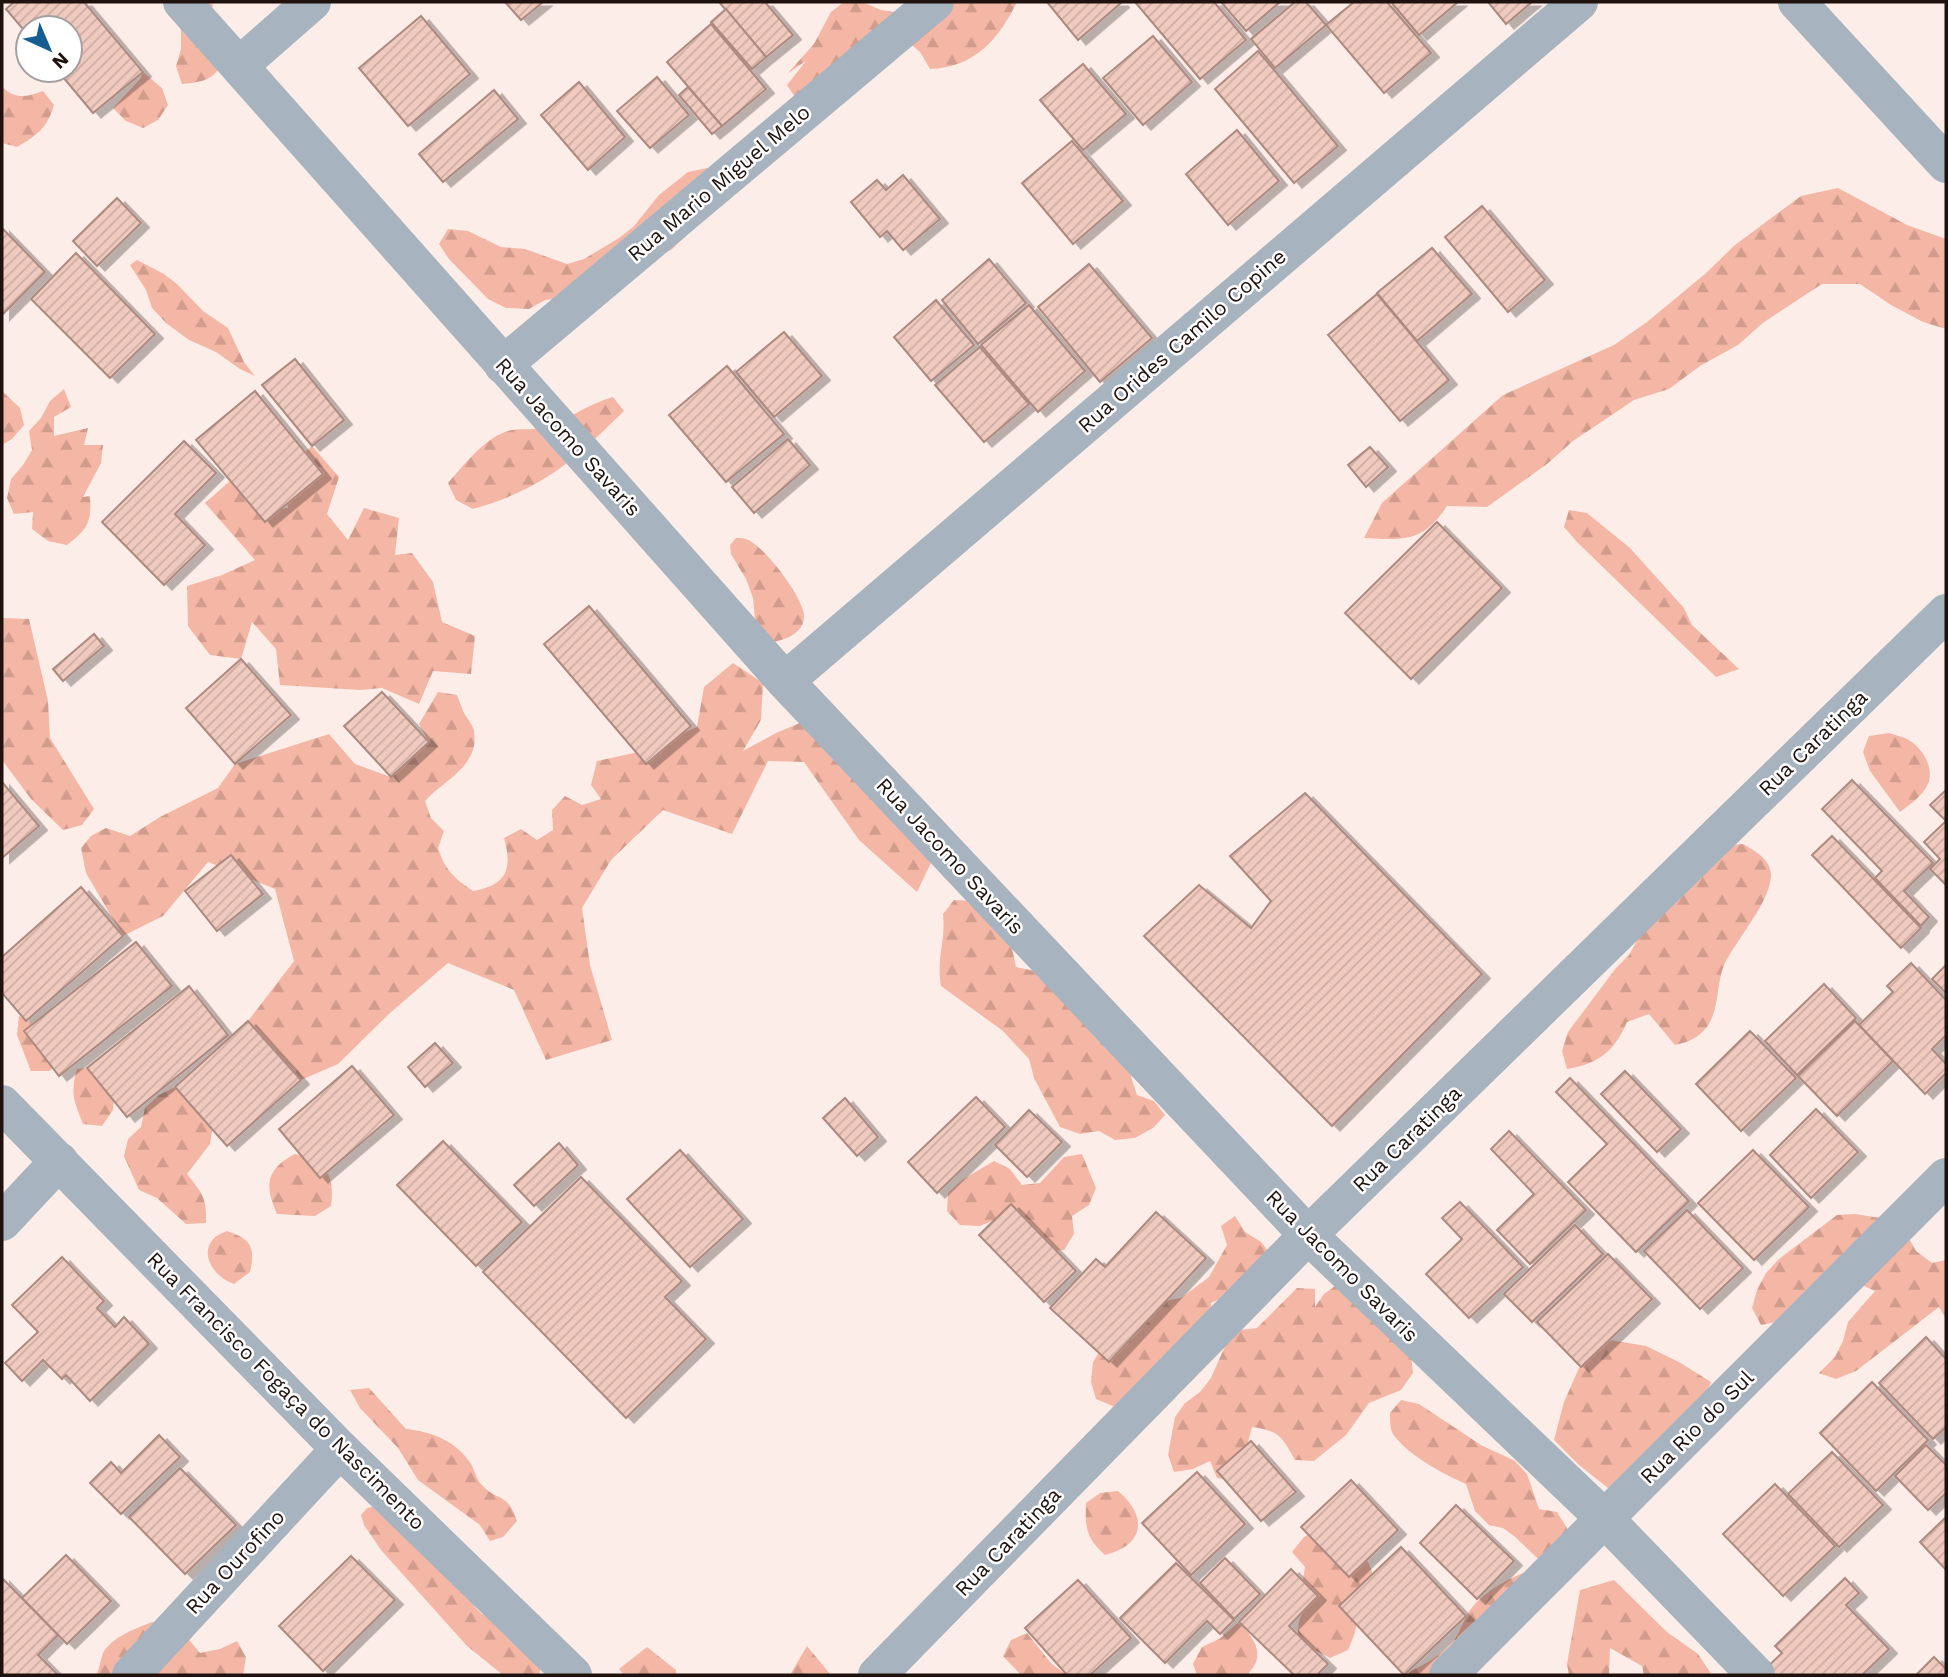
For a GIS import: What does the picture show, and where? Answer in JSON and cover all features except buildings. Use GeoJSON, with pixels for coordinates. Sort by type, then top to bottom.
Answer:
{"type":"FeatureCollection","features":[{"type":"Feature","properties":{"kind":"street","name":"Rua Jacomo Savaris"},"geometry":{"type":"LineString","coordinates":[[182,2],[785,681],[1308,1235],[1605,1520],[1756,1675]]}},
{"type":"Feature","properties":{"kind":"street"},"geometry":{"type":"LineString","coordinates":[[240,65],[312,2]]}},
{"type":"Feature","properties":{"kind":"street","name":"Rua Mario Miguel Melo"},"geometry":{"type":"LineString","coordinates":[[503,365],[935,2]]}},
{"type":"Feature","properties":{"kind":"street","name":"Rua Orides Camilo Copine"},"geometry":{"type":"LineString","coordinates":[[785,681],[1578,2]]}},
{"type":"Feature","properties":{"kind":"street"},"geometry":{"type":"LineString","coordinates":[[1797,2],[1946,164]]}},
{"type":"Feature","properties":{"kind":"street","name":"Rua Caratinga"},"geometry":{"type":"LineString","coordinates":[[877,1675],[1308,1235],[1946,613]]}},
{"type":"Feature","properties":{"kind":"street","name":"Rua Francisco Fogaça do Nascimento"},"geometry":{"type":"LineString","coordinates":[[2,1104],[340,1449],[573,1675]]}},
{"type":"Feature","properties":{"kind":"street"},"geometry":{"type":"LineString","coordinates":[[2,1222],[59,1161]]}},
{"type":"Feature","properties":{"kind":"street","name":"Rua Rio do Sul"},"geometry":{"type":"LineString","coordinates":[[1448,1675],[1946,1177]]}},
{"type":"Feature","properties":{"kind":"street","name":"Rua Ourofino"},"geometry":{"type":"LineString","coordinates":[[131,1675],[340,1449]]}},
{"type":"Feature","properties":{"kind":"green space"},"geometry":{"type":"Polygon","coordinates":[[[180,2],[210,2],[213,5],[207,24],[226,57],[214,75],[197,82],[182,84],[176,66],[181,49],[181,30],[174,12],[180,2]]]}},
{"type":"Feature","properties":{"kind":"green space"},"geometry":{"type":"Polygon","coordinates":[[[844,2],[865,3],[881,10],[899,13],[922,2],[1017,2],[993,39],[972,57],[960,63],[930,69],[920,52],[905,39],[797,100],[787,85],[806,61],[788,73],[814,44],[831,12],[844,2]]]}},
{"type":"Feature","properties":{"kind":"green space"},"geometry":{"type":"Polygon","coordinates":[[[143,72],[162,88],[168,105],[158,120],[143,128],[126,121],[113,108],[140,79],[143,72]]]}},
{"type":"Feature","properties":{"kind":"green space"},"geometry":{"type":"Polygon","coordinates":[[[2,86],[11,94],[21,96],[43,91],[54,105],[41,130],[17,147],[2,143],[2,86]]]}},
{"type":"Feature","properties":{"kind":"green space"},"geometry":{"type":"Polygon","coordinates":[[[707,168],[719,185],[687,235],[671,250],[565,298],[545,300],[529,309],[506,308],[488,299],[449,259],[439,244],[448,229],[468,231],[501,247],[525,249],[567,264],[584,259],[619,238],[634,226],[659,195],[688,172],[707,168]]]}},
{"type":"Feature","properties":{"kind":"green space"},"geometry":{"type":"Polygon","coordinates":[[[1838,188],[1907,225],[1946,239],[1946,329],[1923,322],[1860,284],[1822,284],[1764,322],[1738,345],[1700,366],[1669,389],[1634,400],[1573,441],[1547,464],[1487,507],[1447,506],[1430,527],[1412,537],[1364,538],[1382,503],[1503,395],[1614,345],[1647,322],[1735,245],[1801,196],[1838,188]]]}},
{"type":"Feature","properties":{"kind":"green space"},"geometry":{"type":"Polygon","coordinates":[[[137,260],[164,274],[203,311],[228,328],[244,362],[255,376],[216,352],[189,340],[166,323],[152,308],[146,290],[130,265],[137,260]]]}},
{"type":"Feature","properties":{"kind":"green space"},"geometry":{"type":"Polygon","coordinates":[[[64,389],[71,407],[54,417],[54,436],[88,428],[84,445],[103,445],[101,463],[83,497],[90,496],[87,525],[67,545],[48,541],[32,529],[33,512],[14,514],[7,498],[11,479],[32,450],[29,431],[41,418],[50,401],[64,389]]]}},
{"type":"Feature","properties":{"kind":"green space"},"geometry":{"type":"Polygon","coordinates":[[[2,391],[20,408],[24,425],[12,439],[2,445],[2,391]]]}},
{"type":"Feature","properties":{"kind":"green space"},"geometry":{"type":"Polygon","coordinates":[[[613,397],[624,411],[589,445],[556,471],[519,492],[473,509],[456,500],[448,483],[489,441],[510,431],[543,428],[613,397]]]}},
{"type":"Feature","properties":{"kind":"green space"},"geometry":{"type":"Polygon","coordinates":[[[312,446],[339,477],[327,514],[348,540],[364,508],[399,518],[395,555],[412,553],[433,582],[442,622],[475,636],[471,674],[433,671],[419,704],[382,688],[360,690],[280,685],[276,649],[252,622],[241,659],[210,655],[188,626],[187,586],[222,575],[255,560],[205,503],[231,480],[254,509],[288,508],[284,470],[312,446]]]}},
{"type":"Feature","properties":{"kind":"green space"},"geometry":{"type":"Polygon","coordinates":[[[1569,510],[1587,513],[1630,548],[1684,608],[1692,625],[1739,669],[1716,677],[1577,542],[1564,527],[1569,510]]]}},
{"type":"Feature","properties":{"kind":"green space"},"geometry":{"type":"Polygon","coordinates":[[[736,538],[746,539],[763,551],[782,573],[797,597],[804,616],[800,628],[792,636],[769,643],[755,619],[753,598],[746,579],[731,554],[730,545],[736,538]]]}},
{"type":"Feature","properties":{"kind":"green space"},"geometry":{"type":"Polygon","coordinates":[[[2,618],[29,619],[48,701],[50,738],[94,809],[82,825],[63,830],[31,799],[2,760],[2,618]]]}},
{"type":"Feature","properties":{"kind":"green space"},"geometry":{"type":"Polygon","coordinates":[[[733,663],[763,683],[761,720],[743,751],[814,717],[943,838],[917,892],[859,840],[804,762],[768,761],[732,834],[663,810],[611,860],[582,908],[590,965],[612,1040],[546,1060],[514,990],[448,963],[390,1013],[338,1064],[301,1080],[248,1021],[294,961],[275,889],[208,862],[163,916],[123,936],[86,873],[81,848],[91,836],[106,828],[130,836],[160,817],[218,788],[235,764],[329,734],[355,764],[391,777],[429,742],[419,724],[438,692],[457,695],[473,728],[474,743],[472,754],[466,763],[425,801],[431,818],[444,831],[438,848],[447,868],[473,891],[484,888],[500,880],[507,867],[504,838],[521,829],[537,840],[553,830],[552,810],[565,796],[582,805],[601,799],[591,785],[597,761],[634,753],[697,727],[704,687],[733,663]]]}},
{"type":"Feature","properties":{"kind":"green space"},"geometry":{"type":"Polygon","coordinates":[[[1889,733],[1911,741],[1925,757],[1930,771],[1926,788],[1900,812],[1870,771],[1863,752],[1869,736],[1889,733]]]}},
{"type":"Feature","properties":{"kind":"green space"},"geometry":{"type":"Polygon","coordinates":[[[1743,844],[1768,864],[1770,884],[1760,908],[1724,965],[1714,1012],[1707,1027],[1693,1039],[1675,1045],[1649,1014],[1627,1022],[1604,1055],[1588,1064],[1567,1069],[1562,1051],[1568,1032],[1616,968],[1629,955],[1639,937],[1721,846],[1743,844]]]}},
{"type":"Feature","properties":{"kind":"green space"},"geometry":{"type":"Polygon","coordinates":[[[954,900],[990,902],[1012,948],[1016,967],[1034,971],[1137,1059],[1131,1077],[1137,1095],[1154,1101],[1165,1115],[1153,1128],[1135,1138],[1115,1140],[1099,1131],[1080,1134],[1060,1127],[1034,1078],[1029,1059],[1003,1031],[941,986],[943,914],[954,900]]]}},
{"type":"Feature","properties":{"kind":"green space"},"geometry":{"type":"Polygon","coordinates":[[[19,1016],[41,1028],[62,1057],[50,1071],[31,1071],[17,1035],[19,1016]]]}},
{"type":"Feature","properties":{"kind":"green space"},"geometry":{"type":"Polygon","coordinates":[[[87,1068],[103,1077],[115,1091],[113,1110],[102,1126],[83,1124],[75,1103],[73,1091],[77,1069],[87,1068]]]}},
{"type":"Feature","properties":{"kind":"green space"},"geometry":{"type":"Polygon","coordinates":[[[175,1087],[197,1094],[213,1125],[210,1144],[187,1174],[202,1196],[206,1207],[206,1223],[186,1224],[157,1198],[139,1190],[124,1156],[128,1139],[141,1127],[145,1108],[159,1095],[175,1087]]]}},
{"type":"Feature","properties":{"kind":"green space"},"geometry":{"type":"Polygon","coordinates":[[[295,1154],[321,1165],[330,1178],[331,1206],[315,1216],[277,1214],[273,1204],[269,1186],[273,1172],[295,1154]]]}},
{"type":"Feature","properties":{"kind":"green space"},"geometry":{"type":"Polygon","coordinates":[[[1082,1154],[1096,1188],[1089,1205],[1072,1216],[1074,1234],[1064,1250],[1048,1251],[997,1219],[980,1226],[960,1225],[947,1211],[948,1193],[962,1180],[994,1161],[1010,1169],[1022,1185],[1040,1183],[1064,1157],[1082,1154]]]}},
{"type":"Feature","properties":{"kind":"green space"},"geometry":{"type":"Polygon","coordinates":[[[1855,1214],[1893,1220],[1906,1233],[1916,1251],[1932,1263],[1946,1260],[1946,1319],[1939,1307],[1856,1371],[1836,1379],[1819,1373],[1835,1357],[1848,1322],[1875,1291],[1858,1283],[1786,1320],[1761,1325],[1752,1308],[1766,1273],[1779,1259],[1837,1215],[1855,1214]]]}},
{"type":"Feature","properties":{"kind":"green space"},"geometry":{"type":"Polygon","coordinates":[[[1235,1216],[1245,1232],[1261,1242],[1272,1256],[1248,1286],[1211,1303],[1211,1321],[1115,1407],[1096,1399],[1091,1382],[1093,1362],[1108,1338],[1163,1301],[1181,1298],[1209,1277],[1227,1245],[1221,1226],[1235,1216]]]}},
{"type":"Feature","properties":{"kind":"green space"},"geometry":{"type":"Polygon","coordinates":[[[227,1231],[246,1241],[252,1256],[250,1272],[234,1284],[217,1273],[208,1258],[211,1243],[227,1231]]]}},
{"type":"Feature","properties":{"kind":"green space"},"geometry":{"type":"Polygon","coordinates":[[[1339,1283],[1411,1354],[1413,1373],[1401,1390],[1369,1403],[1346,1435],[1314,1461],[1295,1460],[1279,1436],[1252,1427],[1238,1481],[1217,1478],[1210,1461],[1193,1469],[1174,1472],[1168,1455],[1175,1417],[1185,1403],[1200,1392],[1211,1378],[1226,1344],[1239,1330],[1257,1328],[1297,1288],[1315,1289],[1315,1307],[1324,1294],[1339,1283]]]}},
{"type":"Feature","properties":{"kind":"green space"},"geometry":{"type":"Polygon","coordinates":[[[1610,1340],[1646,1346],[1711,1382],[1697,1417],[1608,1488],[1554,1440],[1564,1402],[1579,1368],[1610,1340]]]}},
{"type":"Feature","properties":{"kind":"green space"},"geometry":{"type":"Polygon","coordinates":[[[369,1388],[406,1429],[434,1435],[458,1449],[471,1464],[481,1484],[510,1505],[517,1521],[503,1537],[490,1541],[480,1525],[418,1480],[398,1448],[360,1408],[350,1390],[369,1388]]]}},
{"type":"Feature","properties":{"kind":"green space"},"geometry":{"type":"Polygon","coordinates":[[[1401,1400],[1419,1404],[1481,1445],[1515,1461],[1527,1474],[1539,1509],[1557,1512],[1567,1528],[1572,1546],[1551,1571],[1514,1536],[1503,1528],[1489,1525],[1475,1511],[1466,1484],[1426,1463],[1399,1442],[1392,1432],[1390,1413],[1401,1400]]]}},
{"type":"Feature","properties":{"kind":"green space"},"geometry":{"type":"Polygon","coordinates":[[[1118,1491],[1134,1510],[1138,1529],[1128,1544],[1105,1555],[1090,1538],[1086,1503],[1100,1493],[1118,1491]]]}},
{"type":"Feature","properties":{"kind":"green space"},"geometry":{"type":"Polygon","coordinates":[[[377,1506],[458,1580],[475,1607],[490,1617],[541,1667],[539,1675],[503,1675],[467,1646],[381,1550],[364,1525],[361,1515],[367,1508],[377,1506]]]}},
{"type":"Feature","properties":{"kind":"green space"},"geometry":{"type":"Polygon","coordinates":[[[1320,1528],[1366,1557],[1373,1574],[1348,1650],[1330,1658],[1297,1641],[1299,1621],[1306,1604],[1302,1586],[1305,1567],[1292,1552],[1304,1537],[1320,1528]]]}},
{"type":"Feature","properties":{"kind":"green space"},"geometry":{"type":"Polygon","coordinates":[[[1532,1570],[1439,1675],[1404,1675],[1450,1646],[1471,1609],[1486,1594],[1504,1582],[1532,1570]]]}},
{"type":"Feature","properties":{"kind":"green space"},"geometry":{"type":"Polygon","coordinates":[[[1614,1580],[1667,1632],[1698,1654],[1712,1675],[1644,1675],[1642,1666],[1610,1648],[1609,1675],[1569,1675],[1567,1664],[1580,1590],[1614,1580]]]}},
{"type":"Feature","properties":{"kind":"green space"},"geometry":{"type":"Polygon","coordinates":[[[152,1622],[175,1623],[200,1653],[220,1649],[237,1641],[246,1657],[243,1675],[96,1675],[103,1653],[112,1642],[152,1622]]]}},
{"type":"Feature","properties":{"kind":"green space"},"geometry":{"type":"Polygon","coordinates":[[[1239,1622],[1254,1641],[1257,1654],[1253,1668],[1247,1675],[1197,1675],[1193,1664],[1202,1647],[1219,1639],[1239,1622]]]}},
{"type":"Feature","properties":{"kind":"green space"},"geometry":{"type":"Polygon","coordinates":[[[1027,1633],[1051,1663],[1066,1675],[1021,1675],[1003,1656],[1011,1640],[1027,1633]]]}},
{"type":"Feature","properties":{"kind":"green space"},"geometry":{"type":"Polygon","coordinates":[[[807,1646],[831,1675],[790,1675],[807,1646]]]}},
{"type":"Feature","properties":{"kind":"green space"},"geometry":{"type":"Polygon","coordinates":[[[647,1647],[676,1670],[676,1675],[624,1675],[619,1669],[647,1647]]]}}]}
